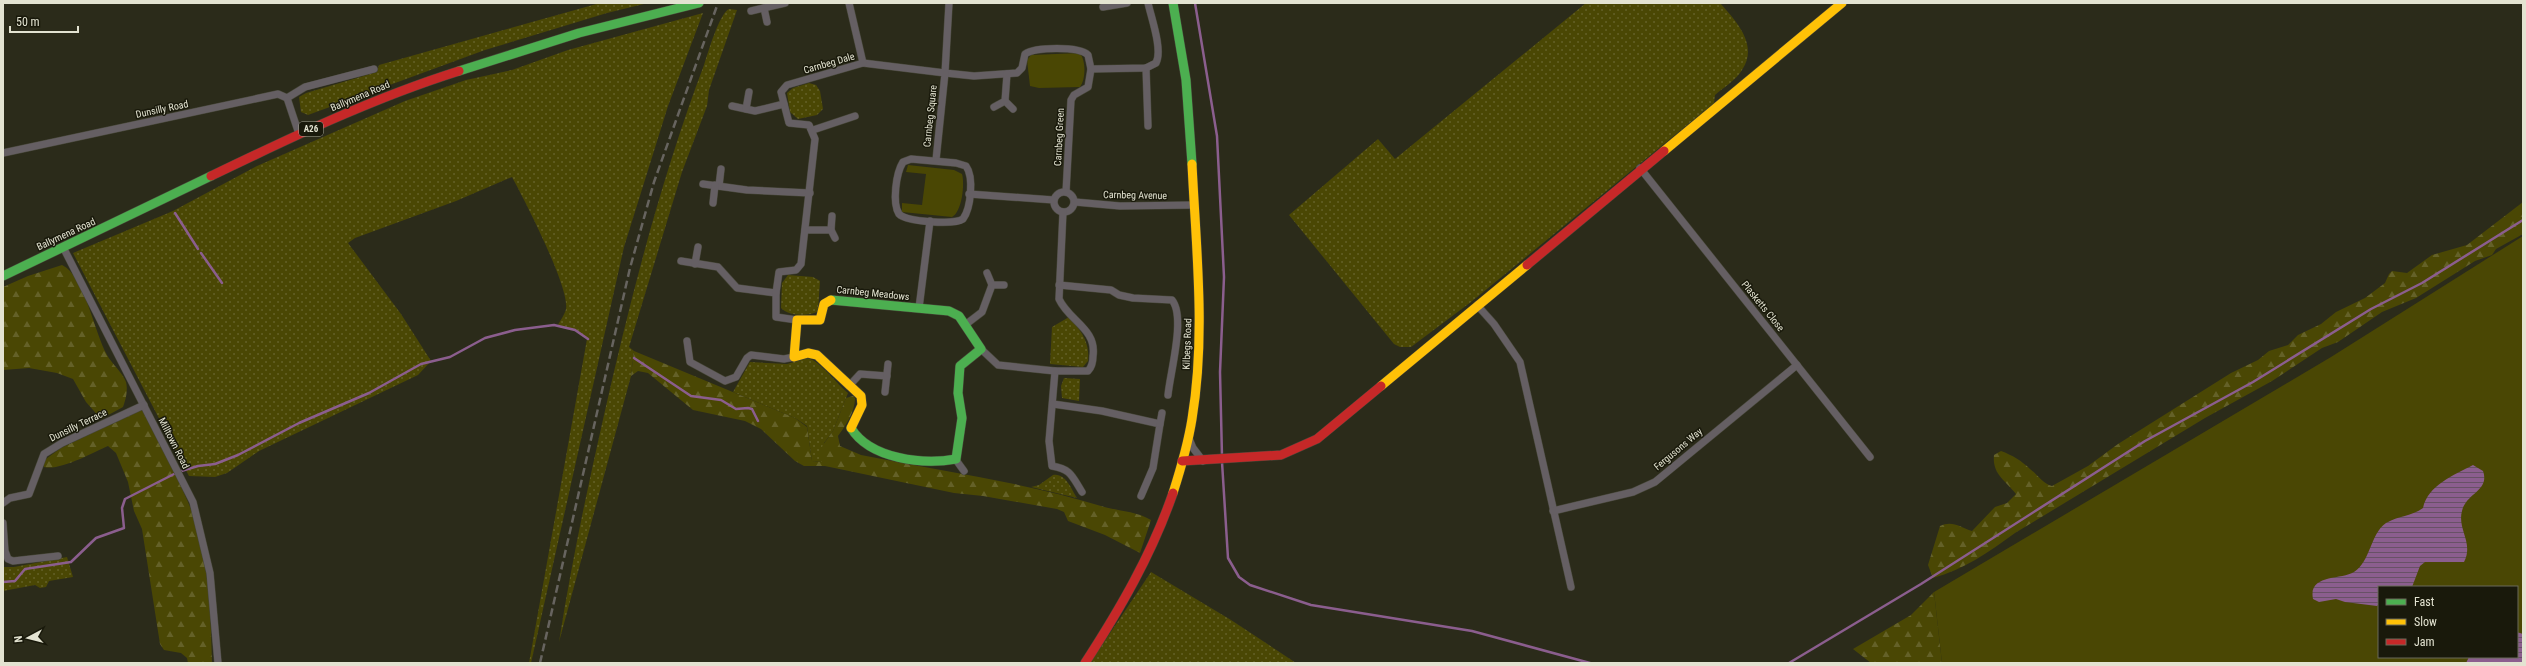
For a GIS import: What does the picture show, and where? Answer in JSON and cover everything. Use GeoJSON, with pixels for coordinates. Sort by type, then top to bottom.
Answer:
{"type":"FeatureCollection","features":[{"type":"Feature","properties":{"kind":"main road","name":"Ballymena Road"},"geometry":{"type":"LineString","coordinates":[[3,276],[358,107],[445,75],[579,33],[699,3]]}},
{"type":"Feature","properties":{"kind":"main road","name":"Kilbegs Road"},"geometry":{"type":"LineString","coordinates":[[1085,663],[1118,614],[1149,556],[1170,502],[1182,461],[1197,382],[1200,328],[1190,110],[1183,49],[1173,3]]}},
{"type":"Feature","properties":{"kind":"main road"},"geometry":{"type":"LineString","coordinates":[[1182,461],[1207,461],[1281,455],[1317,439],[1640,168],[1842,3]]}},
{"type":"Feature","properties":{"kind":"main road","name":"Carnbeg Meadows"},"geometry":{"type":"LineString","coordinates":[[797,320],[820,320],[824,304],[831,300],[949,311],[959,316],[981,349]]}},
{"type":"Feature","properties":{"kind":"main road"},"geometry":{"type":"LineString","coordinates":[[797,320],[794,357],[808,353],[817,355],[849,386],[858,392],[862,400],[851,427],[853,433],[868,445],[902,458],[956,460],[958,456],[962,418],[958,393],[960,366],[964,361],[981,349]]}},
{"type":"Feature","properties":{"kind":"street"},"geometry":{"type":"LineString","coordinates":[[751,11],[785,3]]}},
{"type":"Feature","properties":{"kind":"street","name":"Carnbeg Dale"},"geometry":{"type":"LineString","coordinates":[[813,130],[807,124],[789,123],[781,92],[783,87],[863,63],[849,3]]}},
{"type":"Feature","properties":{"kind":"street"},"geometry":{"type":"LineString","coordinates":[[945,73],[949,3]]}},
{"type":"Feature","properties":{"kind":"street"},"geometry":{"type":"LineString","coordinates":[[1103,7],[1127,3]]}},
{"type":"Feature","properties":{"kind":"street"},"geometry":{"type":"LineString","coordinates":[[863,63],[974,76],[1018,72],[1025,54],[1037,50],[1080,50],[1088,56],[1091,69],[1146,68],[1156,62],[1158,55],[1148,3]]}},
{"type":"Feature","properties":{"kind":"street"},"geometry":{"type":"LineString","coordinates":[[764,8],[767,22]]}},
{"type":"Feature","properties":{"kind":"street"},"geometry":{"type":"LineString","coordinates":[[1146,68],[1148,126]]}},
{"type":"Feature","properties":{"kind":"street"},"geometry":{"type":"LineString","coordinates":[[299,134],[287,98],[305,87],[374,69]]}},
{"type":"Feature","properties":{"kind":"street","name":"Carnbeg Green"},"geometry":{"type":"LineString","coordinates":[[1066,192],[1071,100],[1074,95],[1088,87],[1091,69]]}},
{"type":"Feature","properties":{"kind":"street","name":"Carnbeg Square"},"geometry":{"type":"LineString","coordinates":[[936,160],[945,73]]}},
{"type":"Feature","properties":{"kind":"street"},"geometry":{"type":"LineString","coordinates":[[1007,74],[1005,101],[1013,109]]}},
{"type":"Feature","properties":{"kind":"street"},"geometry":{"type":"LineString","coordinates":[[746,109],[749,92]]}},
{"type":"Feature","properties":{"kind":"street","name":"Dunsilly Road"},"geometry":{"type":"LineString","coordinates":[[5,151],[278,94],[287,98]]}},
{"type":"Feature","properties":{"kind":"street"},"geometry":{"type":"LineString","coordinates":[[994,107],[1005,101]]}},
{"type":"Feature","properties":{"kind":"street"},"geometry":{"type":"LineString","coordinates":[[732,106],[755,111],[784,104]]}},
{"type":"Feature","properties":{"kind":"street"},"geometry":{"type":"LineString","coordinates":[[797,320],[776,317],[776,294],[780,272],[796,270],[801,266],[815,140],[813,130],[855,116]]}},
{"type":"Feature","properties":{"kind":"street","name":"Carnbeg Square"},"geometry":{"type":"LineString","coordinates":[[905,160],[936,160],[966,166],[971,176],[969,194],[967,213],[961,220],[930,221],[904,218],[899,214],[896,206],[900,168],[905,160]]}},
{"type":"Feature","properties":{"kind":"street","name":"Plasketts Close"},"geometry":{"type":"LineString","coordinates":[[1640,168],[1870,457]]}},
{"type":"Feature","properties":{"kind":"street"},"geometry":{"type":"LineString","coordinates":[[713,203],[721,169]]}},
{"type":"Feature","properties":{"kind":"street"},"geometry":{"type":"LineString","coordinates":[[703,184],[747,190],[810,193]]}},
{"type":"Feature","properties":{"kind":"street"},"geometry":{"type":"LineString","coordinates":[[1066,192],[1071,194],[1075,202],[1072,209],[1063,212],[1055,207],[1054,200],[1060,193],[1066,192]]}},
{"type":"Feature","properties":{"kind":"street"},"geometry":{"type":"LineString","coordinates":[[969,194],[1054,200]]}},
{"type":"Feature","properties":{"kind":"street","name":"Carnbeg Avenue"},"geometry":{"type":"LineString","coordinates":[[1075,202],[1127,206],[1194,205]]}},
{"type":"Feature","properties":{"kind":"street"},"geometry":{"type":"LineString","coordinates":[[1052,466],[1049,445],[1055,371],[1088,371],[1091,368],[1094,353],[1093,342],[1087,332],[1061,303],[1059,286],[1063,212]]}},
{"type":"Feature","properties":{"kind":"street"},"geometry":{"type":"LineString","coordinates":[[832,216],[831,230],[835,238]]}},
{"type":"Feature","properties":{"kind":"street"},"geometry":{"type":"LineString","coordinates":[[919,308],[930,221]]}},
{"type":"Feature","properties":{"kind":"street"},"geometry":{"type":"LineString","coordinates":[[805,230],[831,230]]}},
{"type":"Feature","properties":{"kind":"street","name":"Milltown Road"},"geometry":{"type":"LineString","coordinates":[[63,247],[193,502],[210,573],[218,663]]}},
{"type":"Feature","properties":{"kind":"street"},"geometry":{"type":"LineString","coordinates":[[695,264],[698,247]]}},
{"type":"Feature","properties":{"kind":"street"},"geometry":{"type":"LineString","coordinates":[[681,261],[720,268],[732,285],[737,288],[776,294]]}},
{"type":"Feature","properties":{"kind":"street"},"geometry":{"type":"LineString","coordinates":[[965,325],[982,312],[992,285],[987,273]]}},
{"type":"Feature","properties":{"kind":"street"},"geometry":{"type":"LineString","coordinates":[[992,285],[1004,285]]}},
{"type":"Feature","properties":{"kind":"street"},"geometry":{"type":"LineString","coordinates":[[1059,286],[1110,290],[1129,297],[1172,300],[1176,313],[1177,333],[1175,358],[1168,395]]}},
{"type":"Feature","properties":{"kind":"street"},"geometry":{"type":"LineString","coordinates":[[1477,306],[1494,324],[1520,362],[1571,587]]}},
{"type":"Feature","properties":{"kind":"street"},"geometry":{"type":"LineString","coordinates":[[687,341],[690,362],[725,381],[735,378],[747,358],[753,354],[784,359],[794,357]]}},
{"type":"Feature","properties":{"kind":"street","name":"Carnbeg Meadows"},"geometry":{"type":"LineString","coordinates":[[981,349],[998,365],[1055,371]]}},
{"type":"Feature","properties":{"kind":"street"},"geometry":{"type":"LineString","coordinates":[[885,392],[888,364]]}},
{"type":"Feature","properties":{"kind":"street","name":"Fergusons Way"},"geometry":{"type":"LineString","coordinates":[[1553,511],[1633,492],[1655,482],[1797,365]]}},
{"type":"Feature","properties":{"kind":"street"},"geometry":{"type":"LineString","coordinates":[[849,386],[856,376],[860,374],[887,376]]}},
{"type":"Feature","properties":{"kind":"street"},"geometry":{"type":"LineString","coordinates":[[1053,404],[1102,411],[1160,424]]}},
{"type":"Feature","properties":{"kind":"street","name":"Dunsilly Terrace"},"geometry":{"type":"LineString","coordinates":[[3,503],[10,498],[29,494],[44,454],[144,405]]}},
{"type":"Feature","properties":{"kind":"street"},"geometry":{"type":"LineString","coordinates":[[1141,496],[1149,481],[1153,468],[1162,413]]}},
{"type":"Feature","properties":{"kind":"street"},"geometry":{"type":"LineString","coordinates":[[1188,435],[1193,448],[1207,461]]}},
{"type":"Feature","properties":{"kind":"street"},"geometry":{"type":"LineString","coordinates":[[956,460],[964,471]]}},
{"type":"Feature","properties":{"kind":"street"},"geometry":{"type":"LineString","coordinates":[[1045,472],[1052,466]]}},
{"type":"Feature","properties":{"kind":"street"},"geometry":{"type":"LineString","coordinates":[[1052,466],[1064,468],[1070,473],[1082,492]]}},
{"type":"Feature","properties":{"kind":"street"},"geometry":{"type":"LineString","coordinates":[[3,522],[5,551],[8,559],[13,561],[58,556]]}},
{"type":"Feature","properties":{"kind":"green space"},"geometry":{"type":"Polygon","coordinates":[[[600,3],[648,3],[607,13],[485,50],[308,115],[301,112],[299,97],[306,93],[377,72],[379,65],[600,3]]]}},
{"type":"Feature","properties":{"kind":"green space"},"geometry":{"type":"Polygon","coordinates":[[[1586,3],[1720,3],[1733,18],[1743,34],[1747,43],[1747,61],[1736,77],[1715,95],[1714,103],[1471,302],[1411,347],[1400,347],[1394,344],[1289,215],[1378,139],[1395,159],[1586,3]]]}},
{"type":"Feature","properties":{"kind":"green space"},"geometry":{"type":"Polygon","coordinates":[[[729,9],[737,10],[709,90],[707,106],[682,172],[629,347],[634,351],[631,376],[559,642],[591,471],[636,282],[661,194],[688,108],[721,18],[729,9]]]}},
{"type":"Feature","properties":{"kind":"green space"},"geometry":{"type":"Polygon","coordinates":[[[703,13],[668,106],[624,247],[531,663],[529,663],[587,339],[575,330],[558,325],[566,309],[561,283],[545,243],[512,177],[456,201],[355,238],[348,243],[401,314],[431,361],[418,375],[259,451],[227,473],[215,477],[189,476],[73,253],[173,211],[257,166],[405,101],[466,80],[512,70],[568,50],[703,13]]]}},
{"type":"Feature","properties":{"kind":"green space"},"geometry":{"type":"Polygon","coordinates":[[[1080,53],[1082,56],[1084,70],[1082,84],[1080,87],[1039,88],[1030,86],[1027,60],[1031,55],[1080,53]]]}},
{"type":"Feature","properties":{"kind":"green space"},"geometry":{"type":"Polygon","coordinates":[[[809,83],[816,85],[820,91],[823,109],[817,115],[798,119],[790,112],[787,93],[793,88],[809,83]]]}},
{"type":"Feature","properties":{"kind":"green space"},"geometry":{"type":"Polygon","coordinates":[[[908,165],[954,170],[962,174],[962,197],[958,210],[952,217],[902,212],[902,203],[922,205],[926,174],[906,172],[908,165]]]}},
{"type":"Feature","properties":{"kind":"green space"},"geometry":{"type":"Polygon","coordinates":[[[2523,202],[2523,234],[2496,249],[2492,255],[2475,261],[2416,298],[2382,312],[2338,342],[2322,348],[2272,381],[2205,418],[2015,533],[1976,560],[1944,575],[1933,578],[1928,565],[1940,526],[1944,524],[1952,524],[1972,531],[1995,507],[2007,503],[2016,494],[1997,472],[1994,462],[1994,455],[2001,451],[2013,456],[2024,463],[2043,481],[2052,486],[2088,466],[2118,444],[2231,373],[2258,360],[2269,351],[2288,345],[2298,335],[2321,324],[2336,312],[2365,298],[2385,283],[2392,271],[2407,273],[2432,255],[2467,245],[2523,202]]]}},
{"type":"Feature","properties":{"kind":"green space"},"geometry":{"type":"Polygon","coordinates":[[[2523,236],[2523,663],[1942,663],[1934,592],[2331,357],[2523,236]]]}},
{"type":"Feature","properties":{"kind":"green space"},"geometry":{"type":"Polygon","coordinates":[[[62,265],[70,271],[77,280],[83,292],[102,345],[107,355],[126,382],[127,388],[123,407],[101,419],[86,402],[73,379],[57,373],[29,368],[3,370],[3,287],[28,276],[62,265]]]}},
{"type":"Feature","properties":{"kind":"green space"},"geometry":{"type":"Polygon","coordinates":[[[788,275],[813,277],[820,281],[818,311],[810,314],[799,315],[789,313],[781,308],[782,283],[788,275]]]}},
{"type":"Feature","properties":{"kind":"green space"},"geometry":{"type":"Polygon","coordinates":[[[1069,317],[1081,332],[1088,348],[1088,361],[1083,367],[1050,364],[1052,327],[1069,317]]]}},
{"type":"Feature","properties":{"kind":"green space"},"geometry":{"type":"Polygon","coordinates":[[[634,351],[795,418],[807,427],[812,461],[822,462],[819,458],[820,449],[833,431],[846,398],[853,396],[855,398],[855,403],[852,413],[838,436],[840,446],[861,455],[1042,490],[1145,517],[1151,520],[1140,553],[1105,535],[1068,521],[1064,512],[1057,509],[983,496],[954,493],[825,466],[804,466],[795,461],[761,429],[745,421],[693,410],[648,373],[638,371],[631,376],[634,351]]]}},
{"type":"Feature","properties":{"kind":"green space"},"geometry":{"type":"Polygon","coordinates":[[[808,358],[823,368],[848,393],[833,431],[824,443],[822,462],[812,461],[807,426],[795,418],[733,392],[750,362],[787,364],[808,358]]]}},
{"type":"Feature","properties":{"kind":"green space"},"geometry":{"type":"Polygon","coordinates":[[[1064,378],[1080,379],[1079,401],[1062,398],[1061,386],[1064,378]]]}},
{"type":"Feature","properties":{"kind":"green space"},"geometry":{"type":"Polygon","coordinates":[[[142,409],[183,490],[195,520],[207,581],[211,623],[212,663],[188,663],[187,658],[181,653],[164,650],[160,644],[142,529],[134,511],[128,482],[116,453],[108,446],[67,464],[51,468],[44,467],[43,461],[61,448],[142,409]]]}},
{"type":"Feature","properties":{"kind":"green space"},"geometry":{"type":"Polygon","coordinates":[[[1053,475],[1061,476],[1065,479],[1077,498],[1031,487],[1039,485],[1053,475]]]}},
{"type":"Feature","properties":{"kind":"green space"},"geometry":{"type":"Polygon","coordinates":[[[67,557],[73,577],[49,581],[46,587],[40,588],[35,585],[3,591],[3,567],[14,567],[67,557]]]}},
{"type":"Feature","properties":{"kind":"green space"},"geometry":{"type":"Polygon","coordinates":[[[1151,572],[1231,620],[1296,663],[1090,663],[1151,572]]]}},
{"type":"Feature","properties":{"kind":"green space"},"geometry":{"type":"Polygon","coordinates":[[[1934,592],[1942,663],[1871,663],[1853,649],[1911,615],[1934,592]]]}},
{"type":"Feature","properties":{"kind":"shaded area"},"geometry":{"type":"Polygon","coordinates":[[[2473,465],[2483,471],[2483,483],[2464,505],[2462,511],[2461,518],[2467,549],[2467,555],[2464,562],[2425,562],[2420,566],[2412,586],[2378,586],[2377,606],[2345,602],[2336,599],[2319,602],[2313,599],[2315,585],[2327,579],[2354,572],[2364,561],[2373,540],[2386,523],[2419,511],[2423,508],[2430,493],[2450,477],[2473,465]]]}},
{"type":"Feature","properties":{"kind":"shaded area"},"geometry":{"type":"Polygon","coordinates":[[[2518,632],[2523,634],[2523,663],[2466,663],[2468,658],[2518,658],[2518,632]]]}},
{"type":"Feature","properties":{"kind":"waterway"},"geometry":{"type":"LineString","coordinates":[[1195,3],[1217,136],[1224,277],[1220,372],[1222,457]]}},
{"type":"Feature","properties":{"kind":"waterway"},"geometry":{"type":"LineString","coordinates":[[175,213],[198,249]]}},
{"type":"Feature","properties":{"kind":"waterway"},"geometry":{"type":"LineString","coordinates":[[1789,663],[1921,584],[2145,441],[2253,382],[2371,309],[2422,283],[2523,220]]}},
{"type":"Feature","properties":{"kind":"waterway"},"geometry":{"type":"LineString","coordinates":[[201,253],[222,283]]}},
{"type":"Feature","properties":{"kind":"waterway"},"geometry":{"type":"LineString","coordinates":[[3,582],[15,581],[25,569],[71,562],[96,538],[124,528],[122,508],[125,499],[178,472],[198,466],[215,464],[238,455],[299,423],[369,393],[421,364],[450,357],[485,338],[515,330],[554,325],[575,330],[588,339]]}},
{"type":"Feature","properties":{"kind":"waterway"},"geometry":{"type":"LineString","coordinates":[[634,358],[691,396],[721,400],[736,409],[752,409],[758,421]]}},
{"type":"Feature","properties":{"kind":"waterway"},"geometry":{"type":"LineString","coordinates":[[1222,462],[1228,558],[1239,577],[1250,585],[1311,605],[1472,631],[1590,663]]}},
{"type":"Feature","properties":{"kind":"railway"},"geometry":{"type":"LineString","coordinates":[[540,663],[630,268],[654,182],[718,3]]}},
{"type":"Feature","properties":{"kind":"traffic: fast"},"geometry":{"type":"LineString","coordinates":[[459,71],[579,33],[699,3]]}},
{"type":"Feature","properties":{"kind":"traffic: fast"},"geometry":{"type":"LineString","coordinates":[[1173,3],[1186,80],[1192,164]]}},
{"type":"Feature","properties":{"kind":"traffic: fast"},"geometry":{"type":"LineString","coordinates":[[3,276],[211,176]]}},
{"type":"Feature","properties":{"kind":"traffic: fast"},"geometry":{"type":"LineString","coordinates":[[831,300],[949,311],[959,316],[981,349],[960,366],[958,393],[962,418],[956,459],[943,461],[913,460],[884,453],[871,447],[851,428]]}},
{"type":"Feature","properties":{"kind":"traffic: slow"},"geometry":{"type":"LineString","coordinates":[[1664,151],[1842,3]]}},
{"type":"Feature","properties":{"kind":"traffic: slow"},"geometry":{"type":"LineString","coordinates":[[1173,493],[1184,456],[1192,419],[1198,356],[1199,292],[1192,164]]}},
{"type":"Feature","properties":{"kind":"traffic: slow"},"geometry":{"type":"LineString","coordinates":[[1381,386],[1527,265]]}},
{"type":"Feature","properties":{"kind":"traffic: slow"},"geometry":{"type":"LineString","coordinates":[[831,300],[824,304],[820,320],[797,320],[794,357],[808,353],[817,355],[861,396],[862,405],[851,428]]}},
{"type":"Feature","properties":{"kind":"traffic: jam"},"geometry":{"type":"LineString","coordinates":[[211,176],[333,119],[395,93],[459,71]]}},
{"type":"Feature","properties":{"kind":"traffic: jam"},"geometry":{"type":"LineString","coordinates":[[1527,265],[1664,151]]}},
{"type":"Feature","properties":{"kind":"traffic: jam"},"geometry":{"type":"LineString","coordinates":[[1182,461],[1281,455],[1317,439],[1381,386]]}},
{"type":"Feature","properties":{"kind":"traffic: jam"},"geometry":{"type":"LineString","coordinates":[[1085,663],[1123,602],[1134,581],[1165,516],[1173,493]]}}]}
